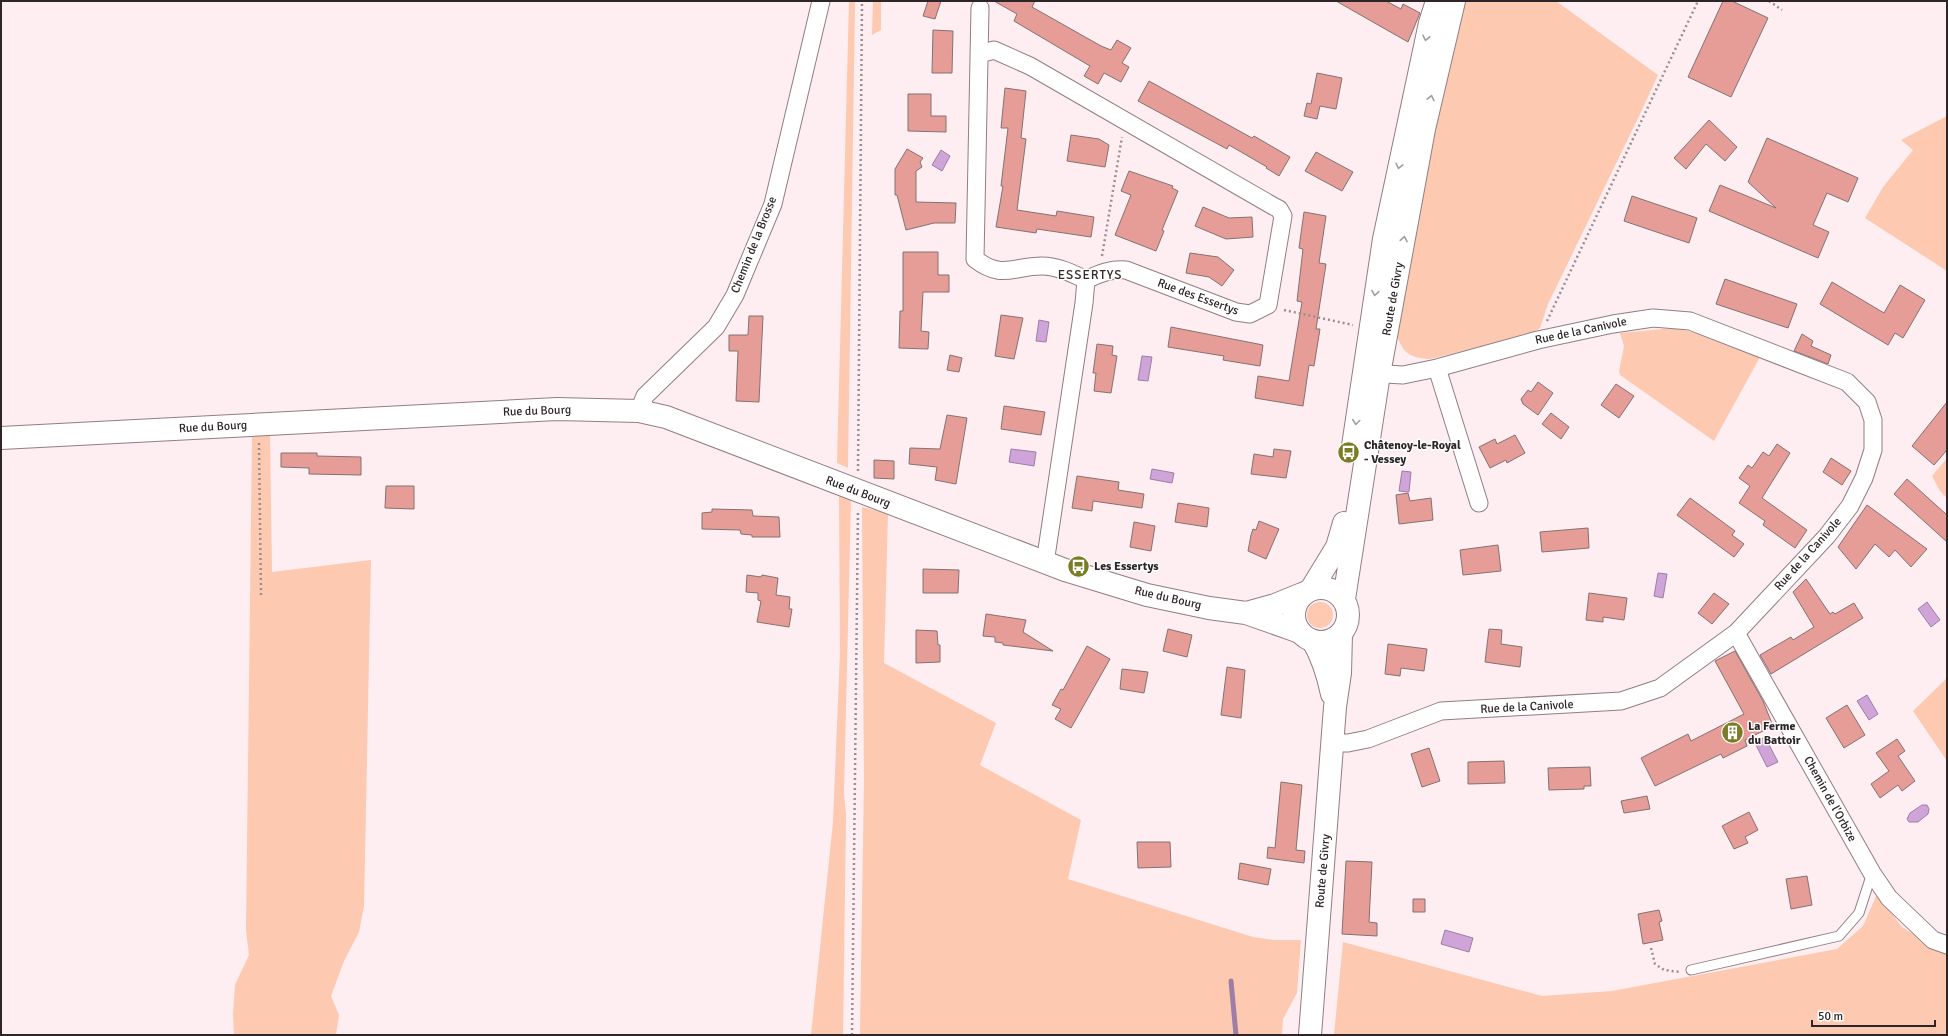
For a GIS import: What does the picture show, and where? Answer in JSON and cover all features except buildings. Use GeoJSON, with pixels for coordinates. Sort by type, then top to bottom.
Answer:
{"type":"FeatureCollection","features":[{"type":"Feature","properties":{"kind":"main road","name":"Route de Givry"},"geometry":{"type":"LineString","coordinates":[[1344,599],[1371,373],[1369,328],[1384,239],[1430,22],[1437,1]]}},
{"type":"Feature","properties":{"kind":"main road","name":"Route de Givry"},"geometry":{"type":"LineString","coordinates":[[1307,591],[1337,547],[1344,527],[1371,373],[1411,116],[1454,1]]}},
{"type":"Feature","properties":{"kind":"main road","name":"Rue du Bourg"},"geometry":{"type":"LineString","coordinates":[[1,438],[557,409],[639,411],[666,417],[1045,563],[1147,595],[1209,608],[1246,613],[1306,637]]}},
{"type":"Feature","properties":{"kind":"main road"},"geometry":{"type":"LineString","coordinates":[[1325,587],[1334,590],[1344,599],[1348,610],[1347,623],[1341,634],[1335,638],[1323,642],[1306,637],[1294,620],[1294,607],[1307,591],[1325,587]]}},
{"type":"Feature","properties":{"kind":"main road","name":"Rue du Bourg"},"geometry":{"type":"LineString","coordinates":[[1246,613],[1275,605],[1307,591]]}},
{"type":"Feature","properties":{"kind":"main road","name":"Route de Givry"},"geometry":{"type":"LineString","coordinates":[[1310,1035],[1335,707],[1340,673],[1341,634]]}},
{"type":"Feature","properties":{"kind":"main road","name":"Route de Givry"},"geometry":{"type":"LineString","coordinates":[[1306,637],[1320,653],[1326,669],[1335,707]]}},
{"type":"Feature","properties":{"kind":"street","name":"Chemin de la Brosse"},"geometry":{"type":"LineString","coordinates":[[639,411],[645,396],[716,327],[735,295],[773,204],[822,1]]}},
{"type":"Feature","properties":{"kind":"street"},"geometry":{"type":"LineString","coordinates":[[980,8],[975,259],[994,271],[1014,271],[1042,266],[1057,268],[1093,277],[1084,303],[1045,563]]}},
{"type":"Feature","properties":{"kind":"street"},"geometry":{"type":"LineString","coordinates":[[980,54],[994,50],[1030,66],[1279,209],[1283,216],[1282,225],[1268,304]]}},
{"type":"Feature","properties":{"kind":"street","name":"Rue des Essertys"},"geometry":{"type":"LineString","coordinates":[[1093,277],[1114,269],[1126,270],[1236,312],[1250,314],[1268,304]]}},
{"type":"Feature","properties":{"kind":"street","name":"Rue de la Canivole"},"geometry":{"type":"LineString","coordinates":[[1333,743],[1348,743],[1368,739],[1441,711],[1621,701],[1660,688],[1736,633],[1827,536],[1850,506],[1864,478],[1874,450],[1872,420],[1867,402],[1847,382],[1690,321],[1653,318],[1613,324],[1538,340],[1437,368],[1403,375],[1371,373]]}},
{"type":"Feature","properties":{"kind":"street"},"geometry":{"type":"LineString","coordinates":[[1437,368],[1479,503]]}},
{"type":"Feature","properties":{"kind":"street","name":"Chemin de l'Orbize"},"geometry":{"type":"LineString","coordinates":[[1736,633],[1872,873],[1889,898],[1934,940],[1947,945]]}},
{"type":"Feature","properties":{"kind":"lane"},"geometry":{"type":"LineString","coordinates":[[1692,970],[1839,936],[1859,912],[1872,873]]}},
{"type":"Feature","properties":{"kind":"path"},"geometry":{"type":"LineString","coordinates":[[852,1035],[862,1]]}},
{"type":"Feature","properties":{"kind":"path"},"geometry":{"type":"LineString","coordinates":[[1538,340],[1698,1]]}},
{"type":"Feature","properties":{"kind":"path"},"geometry":{"type":"LineString","coordinates":[[1769,1],[1782,10]]}},
{"type":"Feature","properties":{"kind":"path"},"geometry":{"type":"LineString","coordinates":[[1093,277],[1124,121]]}},
{"type":"Feature","properties":{"kind":"path"},"geometry":{"type":"LineString","coordinates":[[1268,304],[1288,312],[1369,328]]}},
{"type":"Feature","properties":{"kind":"path"},"geometry":{"type":"LineString","coordinates":[[258,425],[261,596]]}},
{"type":"Feature","properties":{"kind":"path"},"geometry":{"type":"LineString","coordinates":[[1651,948],[1655,964],[1664,970],[1679,972],[1692,970]]}},
{"type":"Feature","properties":{"kind":"shaded area"},"geometry":{"type":"Polygon","coordinates":[[[849,1],[855,1],[848,468],[837,463],[849,1]]]}},
{"type":"Feature","properties":{"kind":"shaded area"},"geometry":{"type":"Polygon","coordinates":[[[873,1],[881,1],[881,30],[872,35],[873,1]]]}},
{"type":"Feature","properties":{"kind":"shaded area"},"geometry":{"type":"Polygon","coordinates":[[[1462,1],[1556,1],[1658,75],[1548,304],[1540,328],[1531,334],[1430,359],[1416,357],[1406,352],[1400,343],[1395,330],[1450,37],[1462,1]]]}},
{"type":"Feature","properties":{"kind":"shaded area"},"geometry":{"type":"Polygon","coordinates":[[[1947,116],[1947,271],[1865,218],[1883,187],[1913,150],[1901,140],[1947,116]]]}},
{"type":"Feature","properties":{"kind":"shaded area"},"geometry":{"type":"Polygon","coordinates":[[[941,150],[950,156],[942,171],[932,165],[941,150]]]}},
{"type":"Feature","properties":{"kind":"shaded area"},"geometry":{"type":"Polygon","coordinates":[[[1039,320],[1049,322],[1046,342],[1036,341],[1039,320]]]}},
{"type":"Feature","properties":{"kind":"shaded area"},"geometry":{"type":"Polygon","coordinates":[[[1673,328],[1703,334],[1760,357],[1714,441],[1620,375],[1619,371],[1624,346],[1620,333],[1673,328]]]}},
{"type":"Feature","properties":{"kind":"shaded area"},"geometry":{"type":"Polygon","coordinates":[[[1142,356],[1152,357],[1148,381],[1138,380],[1142,356]]]}},
{"type":"Feature","properties":{"kind":"shaded area"},"geometry":{"type":"Polygon","coordinates":[[[252,435],[270,435],[272,572],[371,560],[364,906],[359,932],[344,961],[331,996],[339,1015],[336,1035],[234,1035],[233,1014],[235,985],[249,955],[246,930],[252,435]]]}},
{"type":"Feature","properties":{"kind":"shaded area"},"geometry":{"type":"Polygon","coordinates":[[[1011,449],[1036,452],[1034,466],[1009,462],[1011,449]]]}},
{"type":"Feature","properties":{"kind":"shaded area"},"geometry":{"type":"Polygon","coordinates":[[[1947,458],[1947,498],[1940,491],[1932,476],[1947,458]]]}},
{"type":"Feature","properties":{"kind":"shaded area"},"geometry":{"type":"Polygon","coordinates":[[[1152,469],[1174,473],[1172,483],[1150,479],[1152,469]]]}},
{"type":"Feature","properties":{"kind":"shaded area"},"geometry":{"type":"Polygon","coordinates":[[[1402,471],[1411,472],[1409,492],[1399,491],[1402,471]]]}},
{"type":"Feature","properties":{"kind":"shaded area"},"geometry":{"type":"Polygon","coordinates":[[[839,495],[851,499],[844,793],[846,815],[843,1035],[811,1035],[833,822],[840,652],[839,495]]]}},
{"type":"Feature","properties":{"kind":"shaded area"},"geometry":{"type":"Polygon","coordinates":[[[862,507],[888,513],[884,663],[996,723],[980,765],[1081,820],[1068,879],[1253,937],[1274,940],[1301,940],[1297,993],[1283,1019],[1282,1035],[860,1035],[864,780],[862,507]]]}},
{"type":"Feature","properties":{"kind":"shaded area"},"geometry":{"type":"Polygon","coordinates":[[[1658,573],[1667,574],[1663,598],[1654,596],[1658,573]]]}},
{"type":"Feature","properties":{"kind":"shaded area"},"geometry":{"type":"Polygon","coordinates":[[[1320,602],[1329,606],[1333,615],[1329,624],[1320,628],[1311,624],[1307,615],[1311,606],[1320,602]]]}},
{"type":"Feature","properties":{"kind":"shaded area"},"geometry":{"type":"Polygon","coordinates":[[[1927,602],[1940,620],[1931,627],[1918,609],[1927,602]]]}},
{"type":"Feature","properties":{"kind":"shaded area"},"geometry":{"type":"Polygon","coordinates":[[[1947,678],[1947,761],[1913,711],[1947,678]]]}},
{"type":"Feature","properties":{"kind":"shaded area"},"geometry":{"type":"Polygon","coordinates":[[[1867,695],[1878,714],[1869,720],[1857,701],[1867,695]]]}},
{"type":"Feature","properties":{"kind":"shaded area"},"geometry":{"type":"Polygon","coordinates":[[[1765,737],[1778,762],[1767,767],[1755,743],[1765,737]]]}},
{"type":"Feature","properties":{"kind":"shaded area"},"geometry":{"type":"Polygon","coordinates":[[[1922,805],[1927,805],[1929,809],[1928,814],[1918,822],[1909,822],[1907,819],[1910,813],[1922,805]]]}},
{"type":"Feature","properties":{"kind":"shaded area"},"geometry":{"type":"Polygon","coordinates":[[[1877,894],[1902,927],[1947,955],[1947,1035],[1334,1035],[1343,942],[1542,996],[1612,991],[1837,949],[1863,926],[1877,894]]]}},
{"type":"Feature","properties":{"kind":"shaded area"},"geometry":{"type":"Polygon","coordinates":[[[1445,930],[1473,938],[1469,952],[1441,944],[1445,930]]]}},
{"type":"Feature","properties":{"kind":"waterway"},"geometry":{"type":"LineString","coordinates":[[1231,981],[1236,1035]]}},
{"type":"Feature","properties":{"kind":"place","name":"Châtenoy-le-Royal - Vessey"},"geometry":{"type":"Point","coordinates":[1348,452]}},
{"type":"Feature","properties":{"kind":"place","name":"Les Essertys"},"geometry":{"type":"Point","coordinates":[1079,566]}},
{"type":"Feature","properties":{"kind":"place","name":"La Ferme du Battoir"},"geometry":{"type":"Point","coordinates":[1733,733]}},
{"type":"Feature","properties":{"kind":"district","name":"ESSERTYS"},"geometry":{"type":"Point","coordinates":[1090,275]}}]}
